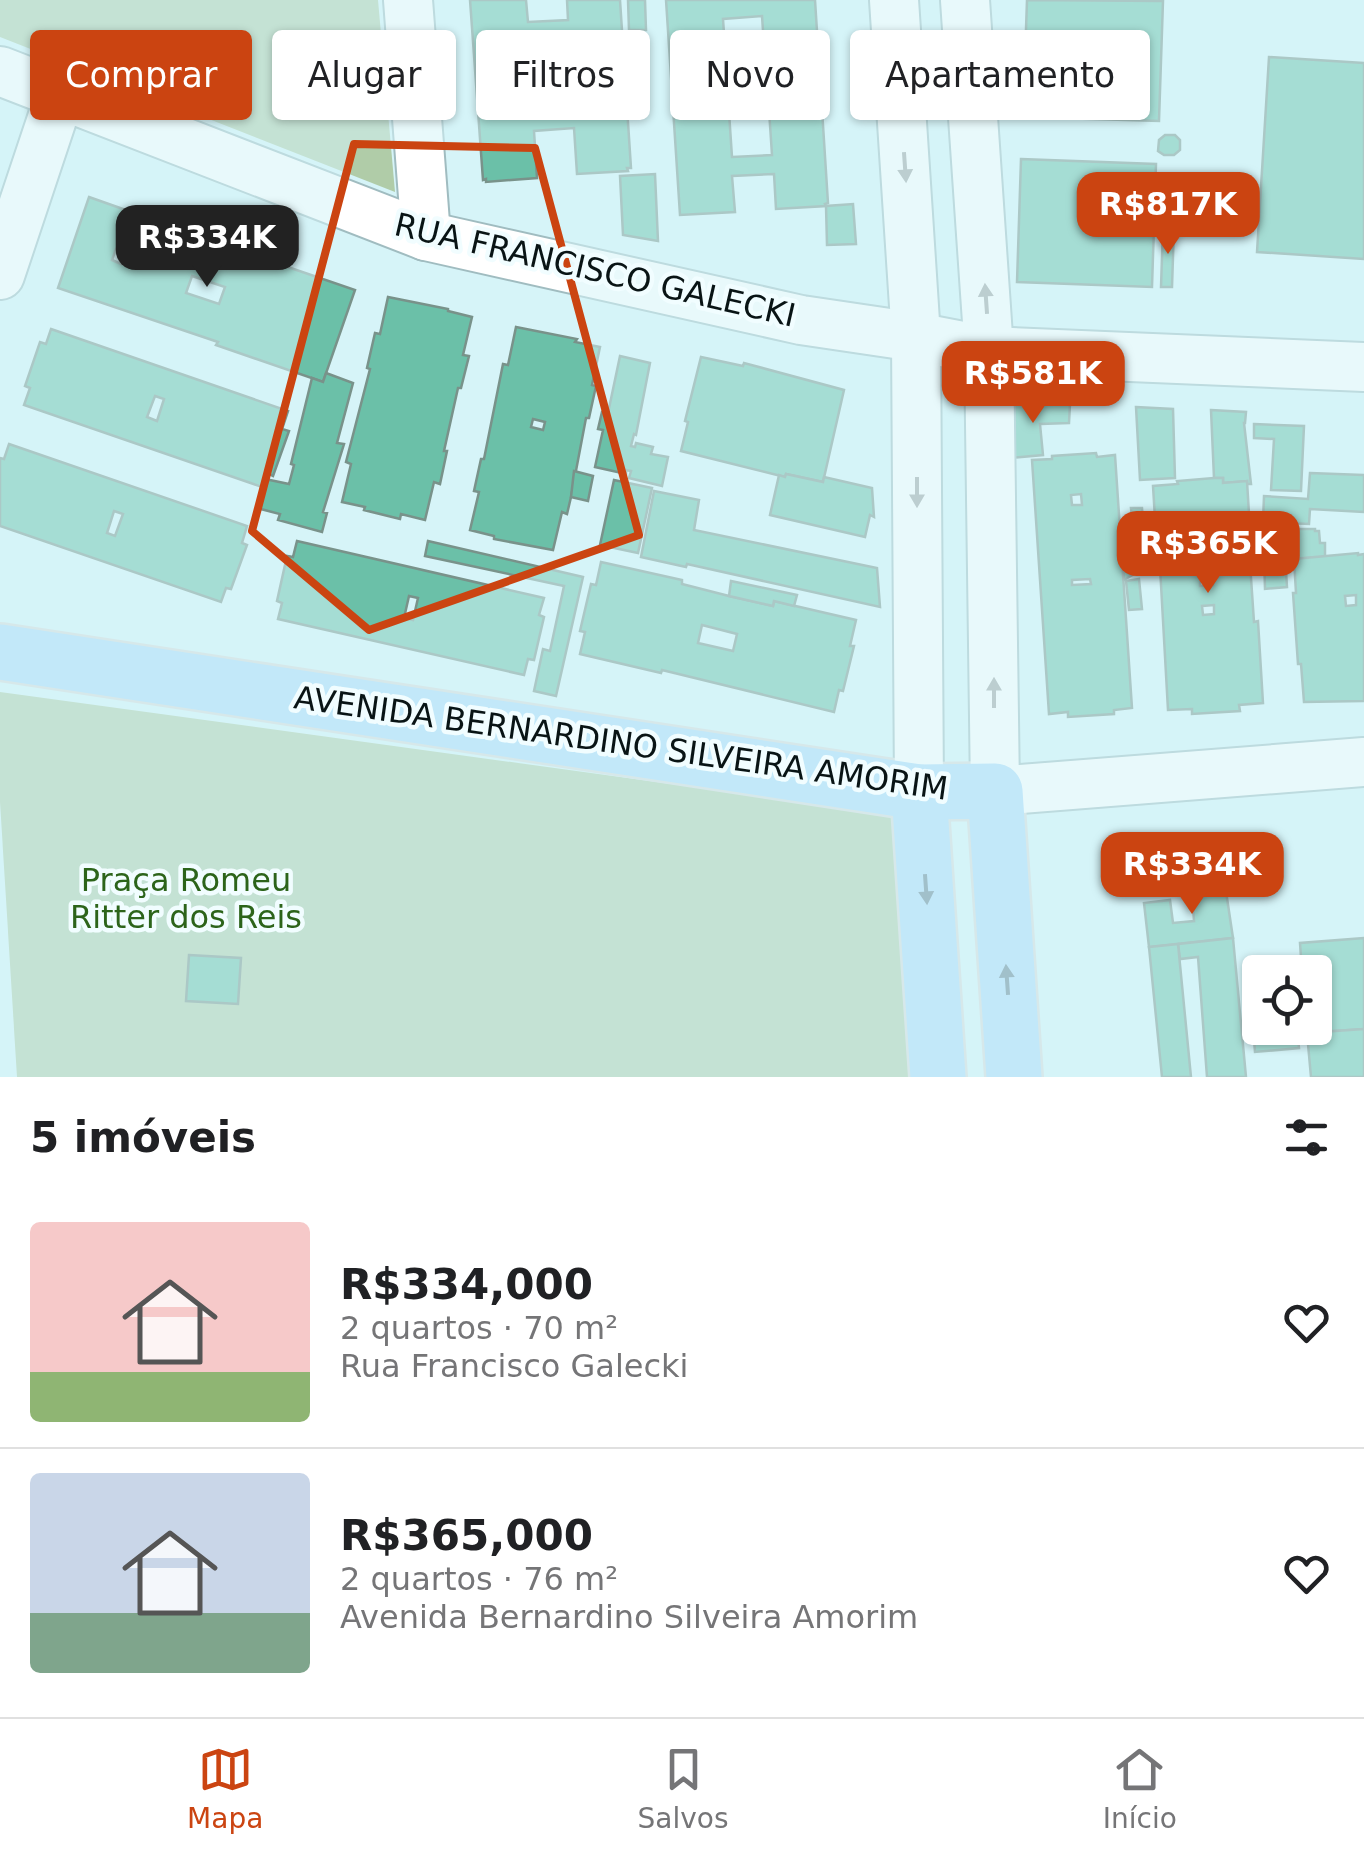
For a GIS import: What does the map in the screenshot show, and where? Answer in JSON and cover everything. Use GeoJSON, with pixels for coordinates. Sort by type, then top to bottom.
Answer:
{"type":"FeatureCollection","features":[{"type":"Feature","properties":{"kind":"main road","name":"AVENIDA BERNARDINO SILVEIRA AMORIM"},"geometry":{"type":"LineString","coordinates":[[0,652],[920,792],[994,791]]}},
{"type":"Feature","properties":{"kind":"main road"},"geometry":{"type":"LineString","coordinates":[[994,791],[1014,1077]]}},
{"type":"Feature","properties":{"kind":"main road"},"geometry":{"type":"LineString","coordinates":[[920,792],[938,1077]]}},
{"type":"Feature","properties":{"kind":"street"},"geometry":{"type":"LineString","coordinates":[[408,0],[426,236]]}},
{"type":"Feature","properties":{"kind":"street"},"geometry":{"type":"LineString","coordinates":[[894,0],[916,337],[920,792]]}},
{"type":"Feature","properties":{"kind":"street"},"geometry":{"type":"LineString","coordinates":[[965,0],[990,351],[994,791]]}},
{"type":"Feature","properties":{"kind":"street","name":"RUA FRANCISCO GALECKI"},"geometry":{"type":"LineString","coordinates":[[0,71],[30,83]]}},
{"type":"Feature","properties":{"kind":"street"},"geometry":{"type":"LineString","coordinates":[[0,275],[52,120]]}},
{"type":"Feature","properties":{"kind":"street","name":"RUA FRANCISCO GALECKI"},"geometry":{"type":"LineString","coordinates":[[125,120],[426,236],[801,320],[990,351],[1364,367]]}},
{"type":"Feature","properties":{"kind":"street","name":"AVENIDA BERNARDINO SILVEIRA AMORIM"},"geometry":{"type":"LineString","coordinates":[[994,791],[1364,762]]}},
{"type":"Feature","properties":{"kind":"highlighted area"},"geometry":{"type":"Polygon","coordinates":[[[354,144],[535,148],[639,535],[369,630],[252,531],[354,144]]]}},
{"type":"Feature","properties":{"kind":"green space"},"geometry":{"type":"Polygon","coordinates":[[[0,0],[378,0],[381,30],[272,30],[272,120],[389,120],[395,192],[212,120],[252,120],[252,30],[30,30],[30,49],[0,37],[0,0]]]}},
{"type":"Feature","properties":{"kind":"green space","name":"Praça Romeu Ritter dos Reis"},"geometry":{"type":"Polygon","coordinates":[[[0,692],[905,816],[921,1077],[17,1077],[0,802],[0,692]]]}},
{"type":"Feature","properties":{"kind":"building"},"geometry":{"type":"Polygon","coordinates":[[[470,0],[526,0],[528,22],[568,20],[567,0],[620,0],[622,30],[476,30],[476,83],[470,0]]]}},
{"type":"Feature","properties":{"kind":"building"},"geometry":{"type":"Polygon","coordinates":[[[628,0],[645,0],[646,30],[629,30],[628,0]]]}},
{"type":"Feature","properties":{"kind":"building"},"geometry":{"type":"Polygon","coordinates":[[[666,0],[815,0],[817,30],[763,30],[762,16],[723,19],[724,30],[670,30],[670,61],[666,0]]]}},
{"type":"Feature","properties":{"kind":"building"},"geometry":{"type":"Polygon","coordinates":[[[1027,0],[1163,1],[1159,121],[1125,120],[1150,120],[1150,30],[1026,30],[1027,0]]]}},
{"type":"Feature","properties":{"kind":"building"},"geometry":{"type":"Polygon","coordinates":[[[1269,57],[1364,63],[1364,259],[1257,252],[1269,57]]]}},
{"type":"Feature","properties":{"kind":"building"},"geometry":{"type":"Polygon","coordinates":[[[479,120],[628,120],[631,168],[628,171],[577,174],[574,128],[534,131],[537,178],[483,180],[479,120]]]}},
{"type":"Feature","properties":{"kind":"building"},"geometry":{"type":"Polygon","coordinates":[[[674,120],[730,120],[732,157],[772,155],[770,120],[823,120],[826,206],[776,209],[774,174],[732,176],[735,212],[680,215],[674,120]]]}},
{"type":"Feature","properties":{"kind":"building"},"geometry":{"type":"Polygon","coordinates":[[[1175,135],[1180,140],[1180,150],[1174,155],[1158,151],[1159,140],[1175,135]]]}},
{"type":"Feature","properties":{"kind":"building"},"geometry":{"type":"Polygon","coordinates":[[[1021,159],[1156,164],[1152,287],[1017,282],[1021,159]]]}},
{"type":"Feature","properties":{"kind":"building"},"geometry":{"type":"Polygon","coordinates":[[[655,174],[658,241],[623,235],[620,176],[655,174]]]}},
{"type":"Feature","properties":{"kind":"building"},"geometry":{"type":"Polygon","coordinates":[[[89,197],[250,257],[355,290],[323,382],[58,288],[89,197]],[[116,249],[112,260],[121,264],[125,252],[116,249]],[[192,276],[186,293],[219,304],[225,287],[192,276]]]}},
{"type":"Feature","properties":{"kind":"building"},"geometry":{"type":"Polygon","coordinates":[[[853,204],[856,244],[827,245],[826,206],[853,204]]]}},
{"type":"Feature","properties":{"kind":"building"},"geometry":{"type":"Polygon","coordinates":[[[1163,227],[1174,227],[1172,287],[1161,287],[1163,227]]]}},
{"type":"Feature","properties":{"kind":"building"},"geometry":{"type":"Polygon","coordinates":[[[388,297],[472,317],[463,355],[469,356],[458,388],[440,484],[434,482],[425,520],[401,514],[400,519],[342,502],[351,464],[346,462],[370,369],[367,368],[388,297]]]}},
{"type":"Feature","properties":{"kind":"building"},"geometry":{"type":"Polygon","coordinates":[[[516,327],[600,347],[592,385],[596,386],[571,497],[567,514],[562,512],[553,550],[494,539],[470,530],[479,492],[474,491],[481,459],[503,364],[508,365],[516,327]],[[533,419],[531,427],[543,430],[545,422],[533,419]]]}},
{"type":"Feature","properties":{"kind":"building"},"geometry":{"type":"Polygon","coordinates":[[[51,329],[288,411],[282,429],[289,431],[273,476],[267,473],[262,487],[24,405],[30,388],[25,386],[40,342],[46,344],[51,329]],[[155,396],[147,417],[157,421],[164,399],[155,396]]]}},
{"type":"Feature","properties":{"kind":"building"},"geometry":{"type":"Polygon","coordinates":[[[620,356],[650,363],[631,446],[636,443],[653,447],[651,454],[668,457],[662,486],[629,478],[631,471],[626,470],[626,474],[595,467],[603,430],[598,429],[602,412],[608,413],[620,356]]]}},
{"type":"Feature","properties":{"kind":"building"},"geometry":{"type":"Polygon","coordinates":[[[701,357],[743,366],[744,363],[844,390],[823,482],[786,474],[785,477],[681,451],[701,357]]]}},
{"type":"Feature","properties":{"kind":"building"},"geometry":{"type":"Polygon","coordinates":[[[326,373],[353,383],[337,443],[344,444],[323,512],[327,513],[322,532],[278,520],[280,514],[257,508],[265,479],[289,484],[312,378],[323,382],[326,373]]]}},
{"type":"Feature","properties":{"kind":"building"},"geometry":{"type":"Polygon","coordinates":[[[1011,402],[1070,404],[1069,423],[1040,424],[1043,455],[1011,458],[1011,402]]]}},
{"type":"Feature","properties":{"kind":"building"},"geometry":{"type":"Polygon","coordinates":[[[1136,407],[1173,409],[1175,478],[1140,480],[1136,407]]]}},
{"type":"Feature","properties":{"kind":"building"},"geometry":{"type":"Polygon","coordinates":[[[1211,410],[1246,412],[1251,484],[1223,483],[1223,478],[1214,478],[1211,410]]]}},
{"type":"Feature","properties":{"kind":"building"},"geometry":{"type":"Polygon","coordinates":[[[1254,424],[1304,426],[1301,491],[1271,490],[1274,439],[1254,438],[1254,424]]]}},
{"type":"Feature","properties":{"kind":"building"},"geometry":{"type":"Polygon","coordinates":[[[9,444],[247,526],[242,543],[247,545],[231,589],[226,588],[221,602],[0,526],[0,458],[4,459],[9,444]],[[114,511],[107,533],[115,536],[123,514],[114,511]]]}},
{"type":"Feature","properties":{"kind":"building"},"geometry":{"type":"Polygon","coordinates":[[[1115,455],[1132,708],[1114,710],[1114,714],[1049,714],[1032,460],[1115,455]],[[1081,494],[1071,495],[1072,505],[1082,505],[1081,494]],[[1090,579],[1072,580],[1072,585],[1091,584],[1090,579]]]}},
{"type":"Feature","properties":{"kind":"building"},"geometry":{"type":"Polygon","coordinates":[[[574,471],[593,476],[588,501],[571,497],[574,471]]]}},
{"type":"Feature","properties":{"kind":"building"},"geometry":{"type":"Polygon","coordinates":[[[1310,473],[1364,475],[1364,512],[1310,509],[1309,524],[1263,522],[1264,496],[1308,499],[1310,473]]]}},
{"type":"Feature","properties":{"kind":"building"},"geometry":{"type":"Polygon","coordinates":[[[779,475],[823,482],[824,477],[872,488],[874,517],[870,515],[865,537],[770,515],[779,475]]]}},
{"type":"Feature","properties":{"kind":"building"},"geometry":{"type":"Polygon","coordinates":[[[614,480],[652,488],[638,553],[600,545],[614,480]]]}},
{"type":"Feature","properties":{"kind":"building"},"geometry":{"type":"Polygon","coordinates":[[[1177,481],[1247,481],[1254,622],[1258,621],[1263,703],[1239,705],[1240,711],[1192,714],[1192,709],[1168,710],[1153,486],[1178,484],[1177,481]],[[1200,577],[1200,586],[1213,585],[1213,577],[1200,577]],[[1214,605],[1202,606],[1203,615],[1214,614],[1214,605]]]}},
{"type":"Feature","properties":{"kind":"building"},"geometry":{"type":"Polygon","coordinates":[[[654,491],[699,500],[694,530],[877,568],[880,607],[641,557],[654,491]]]}},
{"type":"Feature","properties":{"kind":"building"},"geometry":{"type":"Polygon","coordinates":[[[1131,508],[1142,508],[1147,572],[1124,580],[1121,532],[1133,531],[1131,508]]]}},
{"type":"Feature","properties":{"kind":"building"},"geometry":{"type":"Polygon","coordinates":[[[1263,522],[1283,523],[1287,587],[1265,589],[1263,522]]]}},
{"type":"Feature","properties":{"kind":"building"},"geometry":{"type":"Polygon","coordinates":[[[1289,529],[1319,531],[1320,543],[1325,543],[1325,557],[1294,559],[1291,564],[1289,529]]]}},
{"type":"Feature","properties":{"kind":"building"},"geometry":{"type":"Polygon","coordinates":[[[297,541],[544,598],[539,615],[544,617],[534,660],[528,659],[524,675],[278,619],[282,603],[277,601],[287,556],[293,557],[297,541]],[[409,596],[404,618],[413,620],[418,598],[409,596]]]}},
{"type":"Feature","properties":{"kind":"building"},"geometry":{"type":"Polygon","coordinates":[[[428,541],[583,577],[556,696],[534,691],[543,649],[550,651],[564,586],[425,556],[428,541]]]}},
{"type":"Feature","properties":{"kind":"building"},"geometry":{"type":"Polygon","coordinates":[[[1364,554],[1364,701],[1304,702],[1293,593],[1294,559],[1364,554]],[[1356,595],[1345,596],[1346,606],[1356,605],[1356,595]]]}},
{"type":"Feature","properties":{"kind":"building"},"geometry":{"type":"Polygon","coordinates":[[[601,562],[682,580],[682,584],[729,596],[773,606],[774,601],[856,620],[850,646],[854,646],[834,712],[580,654],[585,632],[580,631],[591,584],[596,585],[601,562]],[[702,625],[698,643],[733,651],[737,634],[702,625]]]}},
{"type":"Feature","properties":{"kind":"building"},"geometry":{"type":"Polygon","coordinates":[[[1139,579],[1142,609],[1129,610],[1126,581],[1139,579]]]}},
{"type":"Feature","properties":{"kind":"building"},"geometry":{"type":"Polygon","coordinates":[[[731,581],[797,595],[794,606],[774,601],[773,606],[729,596],[731,581]]]}},
{"type":"Feature","properties":{"kind":"building"},"geometry":{"type":"Polygon","coordinates":[[[1224,878],[1233,938],[1149,947],[1144,903],[1170,900],[1173,923],[1194,921],[1191,882],[1224,878]]]}},
{"type":"Feature","properties":{"kind":"building"},"geometry":{"type":"Polygon","coordinates":[[[1233,938],[1246,1077],[1207,1077],[1198,957],[1180,959],[1178,944],[1233,938]]]}},
{"type":"Feature","properties":{"kind":"building"},"geometry":{"type":"Polygon","coordinates":[[[1364,938],[1364,1029],[1332,1031],[1332,955],[1301,955],[1300,943],[1364,938]]]}},
{"type":"Feature","properties":{"kind":"building"},"geometry":{"type":"Polygon","coordinates":[[[1178,944],[1191,1077],[1162,1077],[1149,947],[1178,944]]]}},
{"type":"Feature","properties":{"kind":"building"},"geometry":{"type":"Polygon","coordinates":[[[189,955],[241,958],[238,1004],[186,1001],[189,955]]]}},
{"type":"Feature","properties":{"kind":"building"},"geometry":{"type":"Polygon","coordinates":[[[1364,1029],[1364,1077],[1311,1077],[1308,1045],[1332,1045],[1332,1031],[1364,1029]]]}},
{"type":"Feature","properties":{"kind":"building"},"geometry":{"type":"Polygon","coordinates":[[[1254,1045],[1299,1045],[1299,1048],[1255,1052],[1254,1045]]]}}]}
